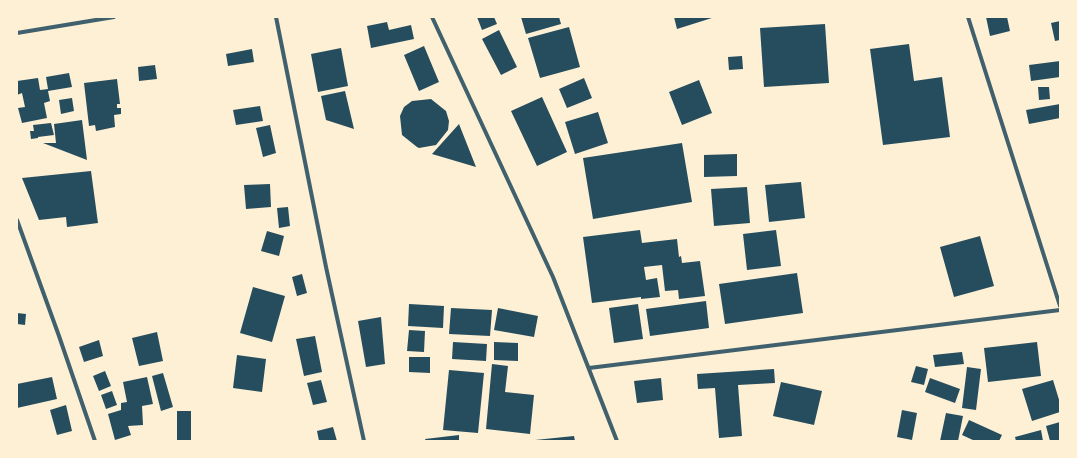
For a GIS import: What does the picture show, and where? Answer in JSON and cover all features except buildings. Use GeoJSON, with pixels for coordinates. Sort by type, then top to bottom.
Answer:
{"type":"FeatureCollection","features":[{"type":"Feature","properties":{"kind":"street"},"geometry":{"type":"LineString","coordinates":[[17,33],[114,17]]}},
{"type":"Feature","properties":{"kind":"street"},"geometry":{"type":"LineString","coordinates":[[276,17],[326,267],[364,441]]}},
{"type":"Feature","properties":{"kind":"street"},"geometry":{"type":"LineString","coordinates":[[432,17],[553,277],[617,441]]}},
{"type":"Feature","properties":{"kind":"street"},"geometry":{"type":"LineString","coordinates":[[968,17],[1060,306]]}},
{"type":"Feature","properties":{"kind":"street"},"geometry":{"type":"LineString","coordinates":[[17,220],[95,441]]}},
{"type":"Feature","properties":{"kind":"street"},"geometry":{"type":"LineString","coordinates":[[589,368],[1060,310]]}}]}
